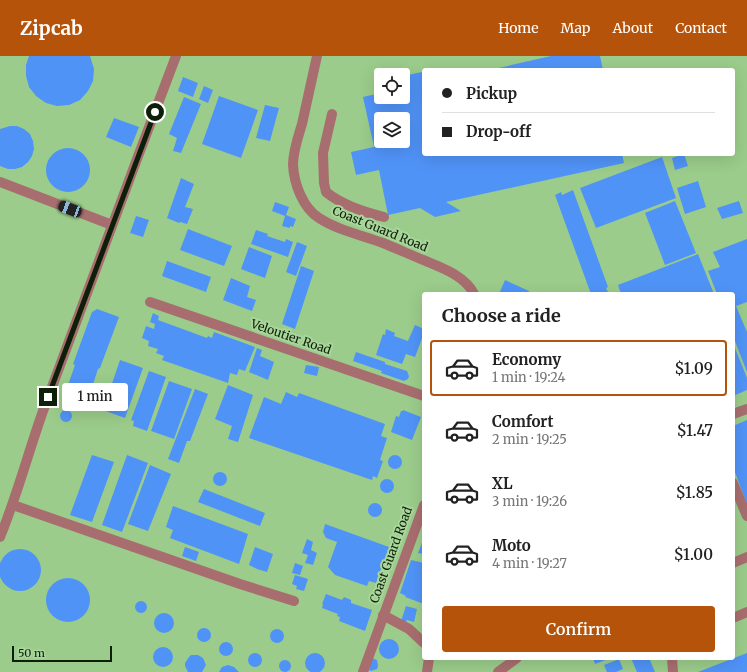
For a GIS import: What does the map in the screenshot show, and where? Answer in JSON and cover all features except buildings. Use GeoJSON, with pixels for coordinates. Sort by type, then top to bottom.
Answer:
{"type":"FeatureCollection","features":[{"type":"Feature","properties":{"kind":"street"},"geometry":{"type":"LineString","coordinates":[[0,537],[13,505],[32,440],[176,56]]}},
{"type":"Feature","properties":{"kind":"street","name":"Coast Guard Road"},"geometry":{"type":"LineString","coordinates":[[317,56],[293,164],[298,191],[306,205],[318,217],[342,230],[383,243],[436,265],[461,278],[473,292]]}},
{"type":"Feature","properties":{"kind":"street"},"geometry":{"type":"LineString","coordinates":[[332,114],[323,153],[324,183],[326,192],[335,200],[369,214],[384,217]]}},
{"type":"Feature","properties":{"kind":"street"},"geometry":{"type":"LineString","coordinates":[[0,182],[112,224]]}},
{"type":"Feature","properties":{"kind":"street","name":"Veloutier Road"},"geometry":{"type":"LineString","coordinates":[[150,302],[422,395]]}},
{"type":"Feature","properties":{"kind":"street"},"geometry":{"type":"LineString","coordinates":[[735,413],[747,409]]}},
{"type":"Feature","properties":{"kind":"street"},"geometry":{"type":"LineString","coordinates":[[735,488],[747,516]]}},
{"type":"Feature","properties":{"kind":"street"},"geometry":{"type":"LineString","coordinates":[[13,505],[240,584],[294,601]]}},
{"type":"Feature","properties":{"kind":"street","name":"Coast Guard Road"},"geometry":{"type":"LineString","coordinates":[[363,672],[422,510]]}},
{"type":"Feature","properties":{"kind":"street"},"geometry":{"type":"LineString","coordinates":[[735,562],[747,557]]}},
{"type":"Feature","properties":{"kind":"street"},"geometry":{"type":"LineString","coordinates":[[735,617],[747,612]]}},
{"type":"Feature","properties":{"kind":"street","name":"Coast Guard Road"},"geometry":{"type":"LineString","coordinates":[[383,615],[409,629],[422,641]]}},
{"type":"Feature","properties":{"kind":"street"},"geometry":{"type":"LineString","coordinates":[[427,672],[429,660]]}},
{"type":"Feature","properties":{"kind":"street"},"geometry":{"type":"LineString","coordinates":[[498,672],[514,660]]}},
{"type":"Feature","properties":{"kind":"street"},"geometry":{"type":"LineString","coordinates":[[672,660],[673,672]]}},
{"type":"Feature","properties":{"kind":"shaded area"},"geometry":{"type":"Polygon","coordinates":[[[0,56],[747,56],[747,672],[0,672],[0,56]]]}},
{"type":"Feature","properties":{"kind":"route"},"geometry":{"type":"LineString","coordinates":[[48,397],[155,112]]}}]}
